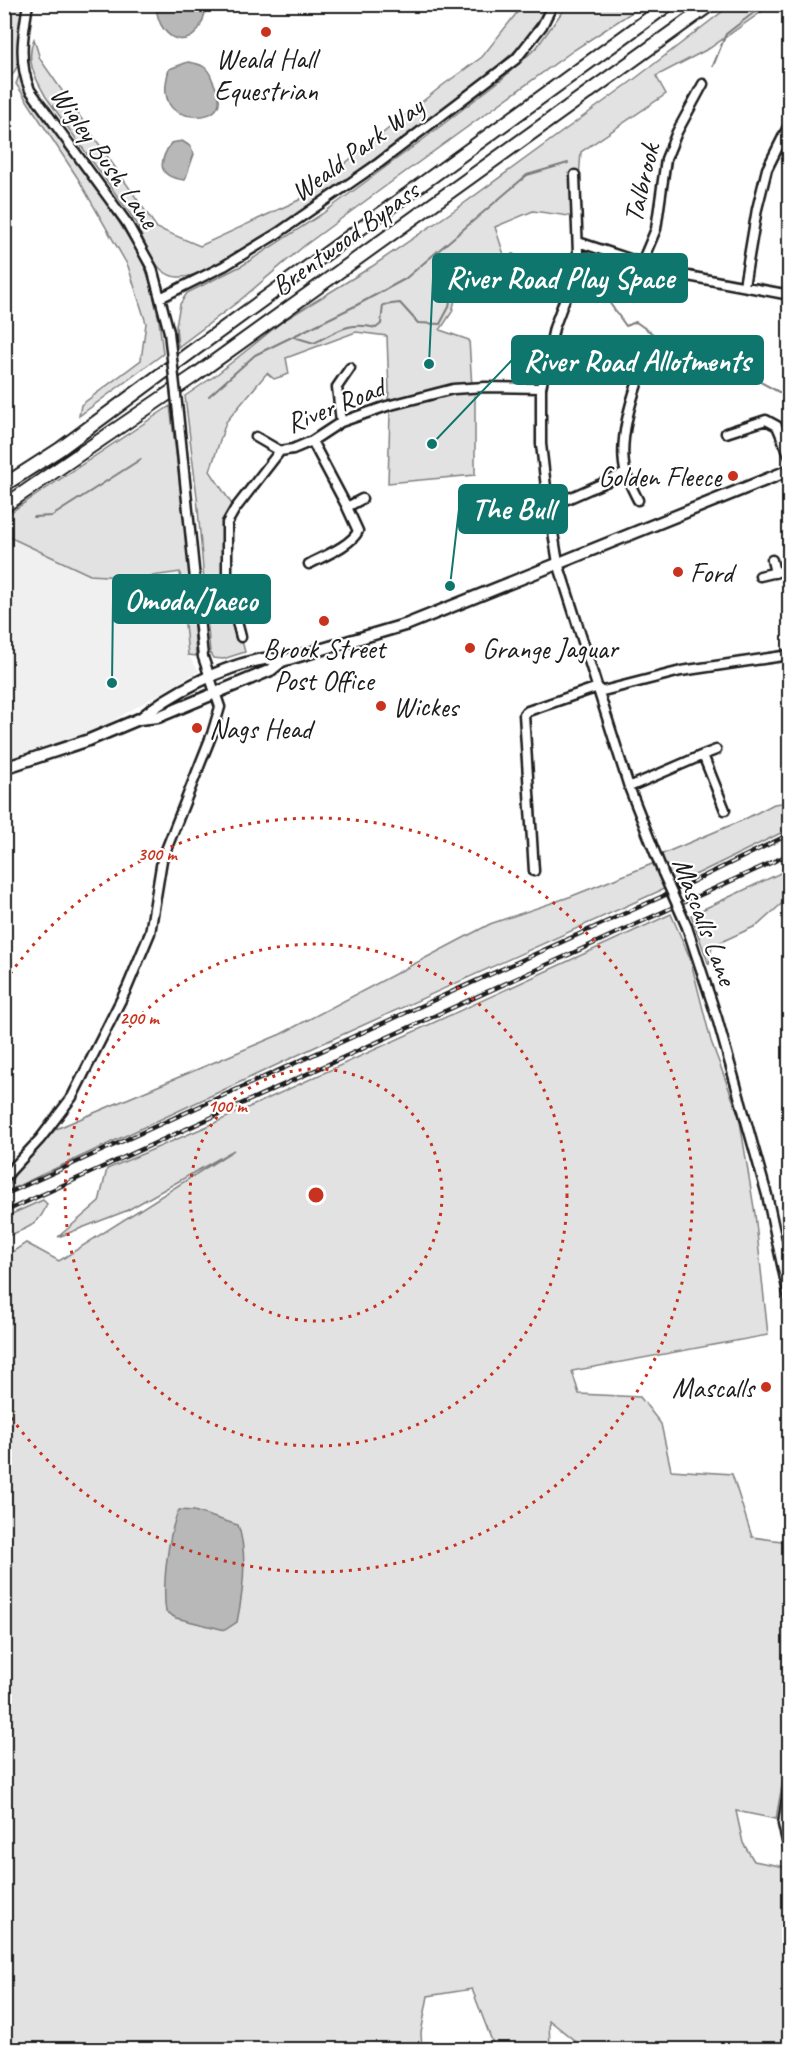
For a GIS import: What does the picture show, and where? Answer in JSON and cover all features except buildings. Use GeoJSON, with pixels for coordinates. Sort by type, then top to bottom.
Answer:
{"type":"FeatureCollection","features":[{"type":"Feature","properties":{"kind":"highway","name":"Brentwood Bypass"},"geometry":{"type":"LineString","coordinates":[[4,485],[60,449],[669,4]]}},
{"type":"Feature","properties":{"kind":"highway","name":"Brentwood Bypass"},"geometry":{"type":"LineString","coordinates":[[4,506],[194,376],[711,4]]}},
{"type":"Feature","properties":{"kind":"main road"},"geometry":{"type":"LineString","coordinates":[[4,768],[89,740],[139,719],[158,717],[271,670],[282,661],[408,624],[789,470]]}},
{"type":"Feature","properties":{"kind":"main road"},"geometry":{"type":"LineString","coordinates":[[139,719],[152,708],[219,671],[266,659],[282,661]]}},
{"type":"Feature","properties":{"kind":"street","name":"Wigley Bush Lane"},"geometry":{"type":"LineString","coordinates":[[28,4],[23,34],[23,57],[24,75],[30,90],[127,223],[152,268],[170,332],[202,646],[209,677]]}},
{"type":"Feature","properties":{"kind":"street","name":"Weald Park Way"},"geometry":{"type":"LineString","coordinates":[[160,298],[224,266],[278,233],[379,163],[516,59],[542,26],[553,4]]}},
{"type":"Feature","properties":{"kind":"street","name":"Talbrook"},"geometry":{"type":"LineString","coordinates":[[642,262],[656,229],[666,159],[677,132],[703,84]]}},
{"type":"Feature","properties":{"kind":"street"},"geometry":{"type":"LineString","coordinates":[[744,286],[757,209],[767,169],[789,123]]}},
{"type":"Feature","properties":{"kind":"street","name":"Mascalls Lane"},"geometry":{"type":"LineString","coordinates":[[575,175],[577,266],[554,328],[541,388],[541,444],[558,562],[628,787],[687,927],[717,1018],[767,1195],[789,1302]]}},
{"type":"Feature","properties":{"kind":"street"},"geometry":{"type":"LineString","coordinates":[[578,243],[672,273],[789,295]]}},
{"type":"Feature","properties":{"kind":"street"},"geometry":{"type":"LineString","coordinates":[[341,422],[337,387],[350,368]]}},
{"type":"Feature","properties":{"kind":"street"},"geometry":{"type":"LineString","coordinates":[[638,381],[624,440],[626,473],[638,500]]}},
{"type":"Feature","properties":{"kind":"street","name":"River Road"},"geometry":{"type":"LineString","coordinates":[[256,437],[280,452],[312,441],[341,422],[387,406],[453,389],[541,388]]}},
{"type":"Feature","properties":{"kind":"street"},"geometry":{"type":"LineString","coordinates":[[726,434],[766,420],[777,426],[789,457]]}},
{"type":"Feature","properties":{"kind":"street"},"geometry":{"type":"LineString","coordinates":[[309,564],[356,537],[358,531],[312,441]]}},
{"type":"Feature","properties":{"kind":"street"},"geometry":{"type":"LineString","coordinates":[[241,637],[227,584],[227,524],[235,509],[280,452]]}},
{"type":"Feature","properties":{"kind":"street"},"geometry":{"type":"LineString","coordinates":[[549,507],[626,473]]}},
{"type":"Feature","properties":{"kind":"street"},"geometry":{"type":"LineString","coordinates":[[347,507],[362,499]]}},
{"type":"Feature","properties":{"kind":"street"},"geometry":{"type":"LineString","coordinates":[[772,560],[776,573]]}},
{"type":"Feature","properties":{"kind":"street"},"geometry":{"type":"LineString","coordinates":[[760,576],[789,569]]}},
{"type":"Feature","properties":{"kind":"street"},"geometry":{"type":"LineString","coordinates":[[534,871],[524,714],[598,690],[681,671],[789,656]]}},
{"type":"Feature","properties":{"kind":"street"},"geometry":{"type":"LineString","coordinates":[[4,1178],[40,1139],[72,1097],[103,1038],[142,953],[152,924],[162,860],[220,707],[209,677]]}},
{"type":"Feature","properties":{"kind":"street"},"geometry":{"type":"LineString","coordinates":[[628,787],[716,750]]}},
{"type":"Feature","properties":{"kind":"street"},"geometry":{"type":"LineString","coordinates":[[703,755],[725,810]]}},
{"type":"Feature","properties":{"kind":"street"},"geometry":{"type":"LineString","coordinates":[[789,1779],[783,1824],[789,1854]]}},
{"type":"Feature","properties":{"kind":"shaded area"},"geometry":{"type":"Polygon","coordinates":[[[5,5],[28,5],[23,57],[5,87],[5,5]]]}},
{"type":"Feature","properties":{"kind":"shaded area"},"geometry":{"type":"Polygon","coordinates":[[[156,5],[206,5],[202,21],[196,32],[189,38],[180,40],[171,36],[164,29],[156,5]]]}},
{"type":"Feature","properties":{"kind":"shaded area"},"geometry":{"type":"Polygon","coordinates":[[[523,5],[549,5],[522,44],[484,77],[283,225],[242,251],[195,275],[184,277],[170,275],[156,264],[136,222],[46,97],[32,69],[31,62],[31,47],[34,39],[40,59],[157,228],[200,246],[299,200],[443,85],[482,57],[523,5]]]}},
{"type":"Feature","properties":{"kind":"shaded area"},"geometry":{"type":"Polygon","coordinates":[[[567,5],[643,5],[574,50],[304,246],[239,301],[178,347],[176,326],[180,304],[187,293],[243,265],[322,214],[425,138],[502,79],[537,47],[567,5]]]}},
{"type":"Feature","properties":{"kind":"shaded area"},"geometry":{"type":"Polygon","coordinates":[[[731,5],[771,5],[710,48],[656,76],[666,94],[581,152],[576,217],[533,211],[495,227],[507,264],[491,279],[484,290],[456,296],[452,312],[440,330],[469,340],[472,387],[475,387],[475,475],[388,483],[390,413],[387,406],[389,392],[387,336],[356,332],[286,358],[289,374],[274,379],[267,373],[226,422],[210,471],[235,509],[227,584],[245,652],[223,659],[213,658],[210,653],[197,497],[185,396],[216,375],[283,321],[371,267],[459,207],[632,81],[731,5]]]}},
{"type":"Feature","properties":{"kind":"shaded area"},"geometry":{"type":"Polygon","coordinates":[[[188,62],[201,65],[206,69],[219,96],[218,106],[209,114],[194,116],[180,113],[170,105],[166,96],[169,69],[188,62]]]}},
{"type":"Feature","properties":{"kind":"shaded area"},"geometry":{"type":"Polygon","coordinates":[[[20,73],[23,81],[93,180],[138,253],[149,277],[159,320],[163,354],[79,416],[81,405],[141,360],[146,323],[128,266],[77,177],[16,84],[20,73]]]}},
{"type":"Feature","properties":{"kind":"shaded area"},"geometry":{"type":"Polygon","coordinates":[[[182,141],[190,146],[194,154],[185,180],[169,176],[162,163],[171,143],[182,141]]]}},
{"type":"Feature","properties":{"kind":"shaded area"},"geometry":{"type":"Polygon","coordinates":[[[170,406],[189,557],[196,656],[188,655],[180,572],[138,578],[90,575],[5,535],[5,516],[170,406]]]}},
{"type":"Feature","properties":{"kind":"shaded area"},"geometry":{"type":"Polygon","coordinates":[[[4,535],[23,543],[138,578],[180,572],[188,655],[199,671],[95,731],[5,759],[4,535]]]}},
{"type":"Feature","properties":{"kind":"shaded area"},"geometry":{"type":"Polygon","coordinates":[[[789,802],[789,829],[699,873],[315,1047],[5,1192],[17,1171],[56,1129],[281,1034],[490,924],[572,896],[652,864],[660,855],[743,820],[774,804],[789,802]]]}},
{"type":"Feature","properties":{"kind":"shaded area"},"geometry":{"type":"Polygon","coordinates":[[[789,869],[789,897],[758,925],[712,946],[709,965],[691,915],[789,869]]]}},
{"type":"Feature","properties":{"kind":"shaded area"},"geometry":{"type":"Polygon","coordinates":[[[671,914],[690,958],[711,1041],[739,1116],[755,1214],[768,1335],[572,1371],[579,1394],[640,1397],[661,1424],[671,1470],[732,1474],[752,1537],[789,1542],[789,1746],[776,1819],[736,1811],[743,1843],[754,1861],[785,1867],[790,1896],[789,2049],[585,2049],[549,2020],[550,2049],[495,2049],[472,1989],[428,1996],[421,2033],[422,2049],[5,2050],[5,1257],[26,1243],[59,1261],[234,1150],[126,1211],[58,1237],[99,1202],[107,1169],[210,1125],[671,914]]]}},
{"type":"Feature","properties":{"kind":"shaded area"},"geometry":{"type":"Polygon","coordinates":[[[43,1200],[47,1204],[40,1218],[25,1229],[5,1237],[5,1217],[43,1200]]]}},
{"type":"Feature","properties":{"kind":"shaded area"},"geometry":{"type":"Polygon","coordinates":[[[179,1510],[194,1511],[238,1525],[244,1560],[241,1599],[237,1622],[225,1630],[176,1618],[166,1612],[167,1560],[179,1510]]]}},
{"type":"Feature","properties":{"kind":"waterway"},"geometry":{"type":"LineString","coordinates":[[713,66],[726,34],[765,4]]}},
{"type":"Feature","properties":{"kind":"waterway"},"geometry":{"type":"LineString","coordinates":[[209,396],[255,355],[405,279],[527,175],[568,163]]}},
{"type":"Feature","properties":{"kind":"waterway"},"geometry":{"type":"LineString","coordinates":[[294,337],[314,343],[344,328],[358,326],[376,328],[381,324],[383,305],[400,303],[418,323],[440,324],[449,307],[454,276],[480,287],[494,268],[513,254],[535,267],[548,270]]}},
{"type":"Feature","properties":{"kind":"waterway"},"geometry":{"type":"LineString","coordinates":[[589,274],[626,326],[636,322],[710,374],[741,382],[753,378],[790,398]]}},
{"type":"Feature","properties":{"kind":"waterway"},"geometry":{"type":"LineString","coordinates":[[33,517],[52,516],[141,459]]}},
{"type":"Feature","properties":{"kind":"railway"},"geometry":{"type":"LineString","coordinates":[[4,1195],[661,897],[790,834]]}},
{"type":"Feature","properties":{"kind":"railway"},"geometry":{"type":"LineString","coordinates":[[4,1212],[790,854]]}},
{"type":"Feature","properties":{"kind":"place","name":"Weald Hall Equestrian"},"geometry":{"type":"Point","coordinates":[266,32]}},
{"type":"Feature","properties":{"kind":"place","name":"River Road Play Space"},"geometry":{"type":"Point","coordinates":[429,364]}},
{"type":"Feature","properties":{"kind":"place","name":"River Road Allotments"},"geometry":{"type":"Point","coordinates":[432,444]}},
{"type":"Feature","properties":{"kind":"place","name":"Golden Fleece"},"geometry":{"type":"Point","coordinates":[733,476]}},
{"type":"Feature","properties":{"kind":"place","name":"Ford"},"geometry":{"type":"Point","coordinates":[678,572]}},
{"type":"Feature","properties":{"kind":"place","name":"The Bull"},"geometry":{"type":"Point","coordinates":[450,586]}},
{"type":"Feature","properties":{"kind":"place","name":"Brook Street Post Office"},"geometry":{"type":"Point","coordinates":[324,621]}},
{"type":"Feature","properties":{"kind":"place","name":"Grange Jaguar"},"geometry":{"type":"Point","coordinates":[470,648]}},
{"type":"Feature","properties":{"kind":"place","name":"Omoda/Jaeco"},"geometry":{"type":"Point","coordinates":[112,683]}},
{"type":"Feature","properties":{"kind":"place","name":"Wickes"},"geometry":{"type":"Point","coordinates":[381,706]}},
{"type":"Feature","properties":{"kind":"place","name":"Nags Head"},"geometry":{"type":"Point","coordinates":[197,728]}},
{"type":"Feature","properties":{"kind":"place","name":"Mascalls"},"geometry":{"type":"Point","coordinates":[766,1387]}}]}
